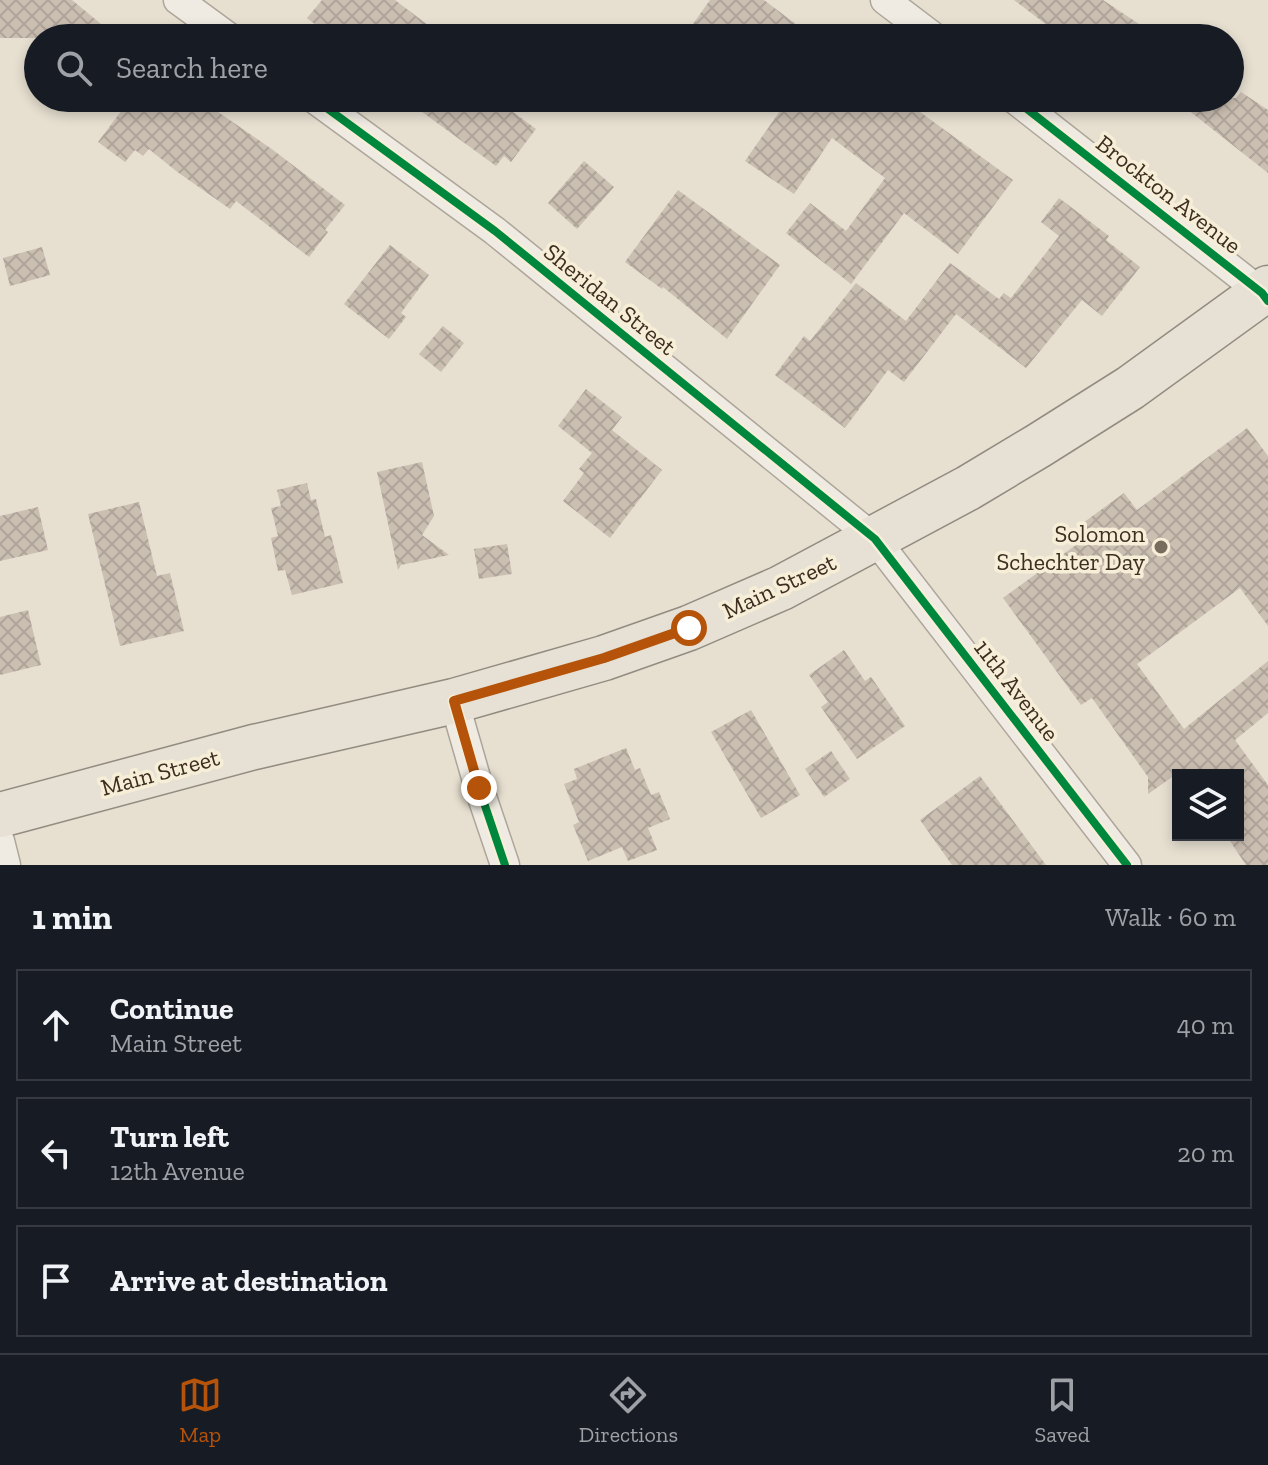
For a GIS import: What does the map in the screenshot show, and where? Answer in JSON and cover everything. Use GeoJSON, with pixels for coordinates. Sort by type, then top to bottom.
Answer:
{"type":"FeatureCollection","features":[{"type":"Feature","properties":{"kind":"main road","name":"Main Street"},"geometry":{"type":"LineString","coordinates":[[0,815],[254,747],[454,701],[604,658],[689,628],[781,588],[968,488],[1130,388],[1266,294]]}},
{"type":"Feature","properties":{"kind":"street"},"geometry":{"type":"LineString","coordinates":[[178,0],[211,24]]}},
{"type":"Feature","properties":{"kind":"street"},"geometry":{"type":"LineString","coordinates":[[885,0],[917,24]]}},
{"type":"Feature","properties":{"kind":"street","name":"Sheridan Street"},"geometry":{"type":"LineString","coordinates":[[332,112],[495,231],[875,539]]}},
{"type":"Feature","properties":{"kind":"street","name":"Brockton Avenue"},"geometry":{"type":"LineString","coordinates":[[1031,112],[1266,294]]}},
{"type":"Feature","properties":{"kind":"street","name":"11th Avenue"},"geometry":{"type":"LineString","coordinates":[[875,539],[1127,865]]}},
{"type":"Feature","properties":{"kind":"street"},"geometry":{"type":"LineString","coordinates":[[454,701],[505,865]]}},
{"type":"Feature","properties":{"kind":"street"},"geometry":{"type":"LineString","coordinates":[[0,841],[6,865]]}},
{"type":"Feature","properties":{"kind":"building"},"geometry":{"type":"Polygon","coordinates":[[[0,0],[72,0],[101,24],[24,24],[24,38],[0,38],[0,0]]]}},
{"type":"Feature","properties":{"kind":"building"},"geometry":{"type":"Polygon","coordinates":[[[322,0],[395,0],[427,24],[314,24],[307,18],[322,0]]]}},
{"type":"Feature","properties":{"kind":"building"},"geometry":{"type":"Polygon","coordinates":[[[710,0],[764,0],[796,24],[693,24],[710,0]]]}},
{"type":"Feature","properties":{"kind":"building"},"geometry":{"type":"Polygon","coordinates":[[[1014,0],[1103,0],[1139,24],[1046,24],[1014,0]]]}},
{"type":"Feature","properties":{"kind":"building"},"geometry":{"type":"Polygon","coordinates":[[[1244,94],[1268,110],[1268,173],[1191,112],[1244,112],[1244,94]]]}},
{"type":"Feature","properties":{"kind":"building"},"geometry":{"type":"Polygon","coordinates":[[[120,112],[218,112],[345,205],[309,257],[236,201],[230,209],[149,149],[143,156],[135,150],[125,162],[98,142],[120,112]]]}},
{"type":"Feature","properties":{"kind":"building"},"geometry":{"type":"Polygon","coordinates":[[[422,112],[513,112],[536,129],[511,162],[504,156],[496,166],[422,112]]]}},
{"type":"Feature","properties":{"kind":"building"},"geometry":{"type":"Polygon","coordinates":[[[779,112],[920,112],[1013,180],[958,254],[904,213],[851,284],[786,233],[810,203],[846,231],[885,178],[832,138],[794,194],[745,161],[779,112]]]}},
{"type":"Feature","properties":{"kind":"building"},"geometry":{"type":"Polygon","coordinates":[[[584,161],[614,187],[577,229],[548,203],[584,161]]]}},
{"type":"Feature","properties":{"kind":"building"},"geometry":{"type":"Polygon","coordinates":[[[678,190],[780,265],[727,339],[663,287],[625,262],[678,190]]]}},
{"type":"Feature","properties":{"kind":"building"},"geometry":{"type":"Polygon","coordinates":[[[1059,198],[1109,236],[1106,240],[1140,267],[1102,316],[1082,300],[1026,368],[956,314],[904,382],[888,370],[845,428],[775,375],[804,336],[810,341],[856,283],[906,321],[950,263],[999,299],[1004,293],[1011,298],[1059,236],[1041,222],[1059,198]]]}},
{"type":"Feature","properties":{"kind":"building"},"geometry":{"type":"Polygon","coordinates":[[[390,245],[429,275],[401,313],[406,317],[389,339],[344,304],[390,245]]]}},
{"type":"Feature","properties":{"kind":"building"},"geometry":{"type":"Polygon","coordinates":[[[42,247],[50,275],[10,286],[3,258],[42,247]]]}},
{"type":"Feature","properties":{"kind":"building"},"geometry":{"type":"Polygon","coordinates":[[[443,326],[464,343],[441,372],[419,354],[443,326]]]}},
{"type":"Feature","properties":{"kind":"building"},"geometry":{"type":"Polygon","coordinates":[[[586,389],[622,417],[612,430],[662,470],[610,538],[563,501],[584,473],[579,469],[592,453],[558,426],[586,389]]]}},
{"type":"Feature","properties":{"kind":"building"},"geometry":{"type":"Polygon","coordinates":[[[1247,428],[1268,456],[1268,626],[1240,588],[1137,664],[1184,729],[1268,661],[1268,713],[1235,740],[1268,785],[1268,865],[1246,865],[1230,841],[1244,841],[1244,769],[1172,769],[1172,777],[1148,794],[1148,777],[1092,698],[1081,705],[1003,598],[1080,542],[1072,531],[1124,493],[1137,510],[1247,428]]]}},
{"type":"Feature","properties":{"kind":"building"},"geometry":{"type":"Polygon","coordinates":[[[422,462],[434,516],[422,535],[449,555],[401,565],[398,570],[377,472],[422,462]]]}},
{"type":"Feature","properties":{"kind":"building"},"geometry":{"type":"Polygon","coordinates":[[[307,483],[311,500],[316,499],[325,537],[331,535],[343,583],[292,595],[285,570],[278,571],[271,538],[278,536],[271,508],[281,506],[277,490],[307,483]]]}},
{"type":"Feature","properties":{"kind":"building"},"geometry":{"type":"Polygon","coordinates":[[[139,502],[157,576],[170,573],[184,631],[120,646],[88,514],[139,502]]]}},
{"type":"Feature","properties":{"kind":"building"},"geometry":{"type":"Polygon","coordinates":[[[38,507],[48,550],[0,561],[0,516],[38,507]]]}},
{"type":"Feature","properties":{"kind":"building"},"geometry":{"type":"Polygon","coordinates":[[[507,544],[512,574],[479,579],[474,549],[507,544]]]}},
{"type":"Feature","properties":{"kind":"building"},"geometry":{"type":"Polygon","coordinates":[[[28,610],[41,665],[0,675],[0,617],[28,610]]]}},
{"type":"Feature","properties":{"kind":"building"},"geometry":{"type":"Polygon","coordinates":[[[844,650],[865,681],[871,677],[905,726],[857,759],[821,707],[828,702],[809,675],[844,650]]]}},
{"type":"Feature","properties":{"kind":"building"},"geometry":{"type":"Polygon","coordinates":[[[751,710],[800,795],[761,818],[711,732],[751,710]]]}},
{"type":"Feature","properties":{"kind":"building"},"geometry":{"type":"Polygon","coordinates":[[[626,748],[635,770],[640,768],[651,795],[659,792],[670,819],[648,828],[657,850],[628,861],[622,847],[588,861],[573,825],[579,822],[564,784],[577,779],[574,769],[626,748]]]}},
{"type":"Feature","properties":{"kind":"building"},"geometry":{"type":"Polygon","coordinates":[[[831,751],[850,779],[824,797],[805,769],[831,751]]]}},
{"type":"Feature","properties":{"kind":"building"},"geometry":{"type":"Polygon","coordinates":[[[980,776],[1046,865],[952,865],[920,820],[980,776]]]}},
{"type":"Feature","properties":{"kind":"cycle path"},"geometry":{"type":"LineString","coordinates":[[332,112],[495,231],[875,539],[1127,865]]}},
{"type":"Feature","properties":{"kind":"cycle path"},"geometry":{"type":"LineString","coordinates":[[1031,112],[1262,293],[1268,301]]}},
{"type":"Feature","properties":{"kind":"cycle path"},"geometry":{"type":"LineString","coordinates":[[454,701],[505,865]]}},
{"type":"Feature","properties":{"kind":"place","name":"Solomon Schechter Day"},"geometry":{"type":"Point","coordinates":[1161,547]}},
{"type":"Feature","properties":{"kind":"route"},"geometry":{"type":"LineString","coordinates":[[479,788],[454,701],[604,658],[689,628]]}}]}
